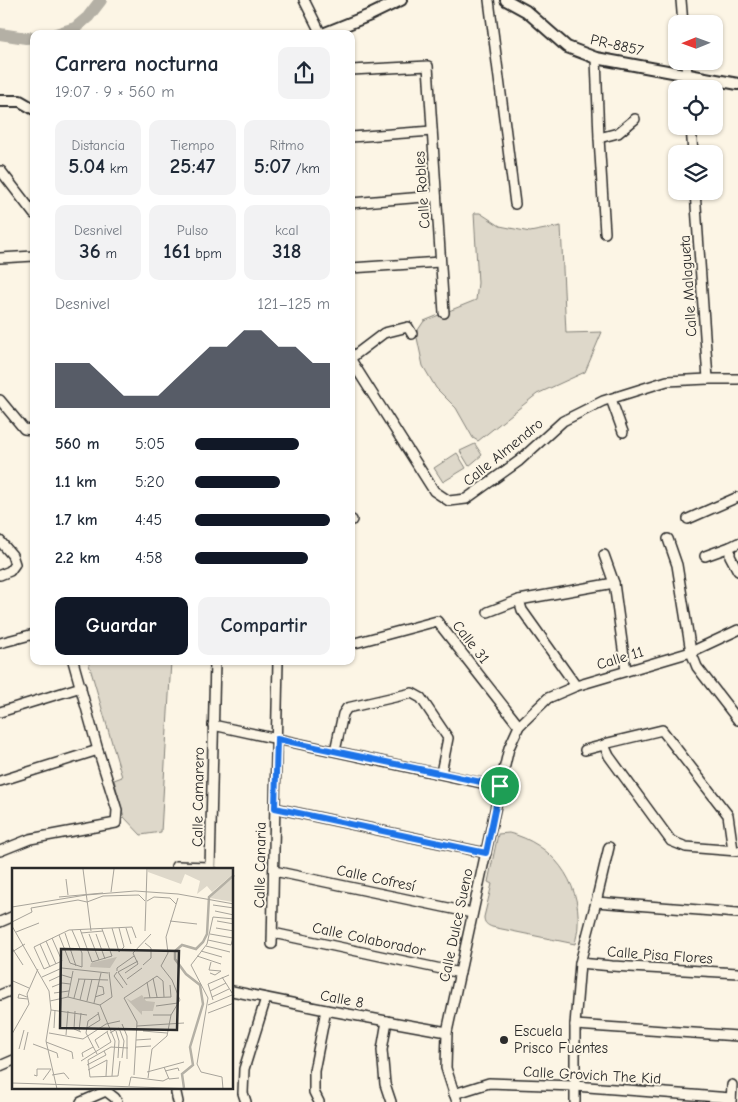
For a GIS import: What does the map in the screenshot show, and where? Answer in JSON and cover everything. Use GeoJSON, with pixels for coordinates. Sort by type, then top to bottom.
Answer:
{"type":"FeatureCollection","features":[{"type":"Feature","properties":{"kind":"street"},"geometry":{"type":"LineString","coordinates":[[304,0],[320,30]]}},
{"type":"Feature","properties":{"kind":"street"},"geometry":{"type":"LineString","coordinates":[[332,30],[401,0]]}},
{"type":"Feature","properties":{"kind":"street"},"geometry":{"type":"LineString","coordinates":[[488,0],[515,204]]}},
{"type":"Feature","properties":{"kind":"street","name":"PR-8857"},"geometry":{"type":"LineString","coordinates":[[506,0],[526,11],[567,47],[596,58],[738,84]]}},
{"type":"Feature","properties":{"kind":"street"},"geometry":{"type":"LineString","coordinates":[[681,0],[682,15]]}},
{"type":"Feature","properties":{"kind":"street"},"geometry":{"type":"LineString","coordinates":[[596,58],[605,233]]}},
{"type":"Feature","properties":{"kind":"street","name":"Calle Robles"},"geometry":{"type":"LineString","coordinates":[[355,70],[428,66],[444,313]]}},
{"type":"Feature","properties":{"kind":"street"},"geometry":{"type":"LineString","coordinates":[[687,70],[687,80]]}},
{"type":"Feature","properties":{"kind":"street"},"geometry":{"type":"LineString","coordinates":[[0,101],[20,102],[30,107]]}},
{"type":"Feature","properties":{"kind":"street"},"geometry":{"type":"LineString","coordinates":[[600,138],[618,133],[634,119]]}},
{"type":"Feature","properties":{"kind":"street"},"geometry":{"type":"LineString","coordinates":[[355,137],[432,131]]}},
{"type":"Feature","properties":{"kind":"street"},"geometry":{"type":"LineString","coordinates":[[1,171],[30,209]]}},
{"type":"Feature","properties":{"kind":"street"},"geometry":{"type":"LineString","coordinates":[[355,203],[436,196]]}},
{"type":"Feature","properties":{"kind":"street","name":"Calle Malagueta"},"geometry":{"type":"LineString","coordinates":[[696,200],[708,379]]}},
{"type":"Feature","properties":{"kind":"street"},"geometry":{"type":"LineString","coordinates":[[0,258],[30,256]]}},
{"type":"Feature","properties":{"kind":"street"},"geometry":{"type":"LineString","coordinates":[[355,268],[440,262]]}},
{"type":"Feature","properties":{"kind":"street"},"geometry":{"type":"LineString","coordinates":[[355,356],[384,333],[408,327],[412,334]]}},
{"type":"Feature","properties":{"kind":"street","name":"Calle Almendro"},"geometry":{"type":"LineString","coordinates":[[355,365],[434,491],[449,501],[466,500],[519,461],[563,420],[611,399],[667,381],[738,379]]}},
{"type":"Feature","properties":{"kind":"street"},"geometry":{"type":"LineString","coordinates":[[611,399],[623,432]]}},
{"type":"Feature","properties":{"kind":"street"},"geometry":{"type":"LineString","coordinates":[[0,400],[24,429],[30,430]]}},
{"type":"Feature","properties":{"kind":"street"},"geometry":{"type":"LineString","coordinates":[[688,519],[738,497]]}},
{"type":"Feature","properties":{"kind":"street"},"geometry":{"type":"LineString","coordinates":[[668,538],[677,565],[691,652],[697,667],[738,720]]}},
{"type":"Feature","properties":{"kind":"street"},"geometry":{"type":"LineString","coordinates":[[0,541],[12,555],[15,564],[10,572],[0,575]]}},
{"type":"Feature","properties":{"kind":"street"},"geometry":{"type":"LineString","coordinates":[[705,556],[734,545]]}},
{"type":"Feature","properties":{"kind":"street"},"geometry":{"type":"LineString","coordinates":[[734,545],[730,556],[738,571]]}},
{"type":"Feature","properties":{"kind":"street"},"geometry":{"type":"LineString","coordinates":[[604,555],[614,583],[626,671]]}},
{"type":"Feature","properties":{"kind":"street"},"geometry":{"type":"LineString","coordinates":[[488,612],[519,600],[614,583]]}},
{"type":"Feature","properties":{"kind":"street"},"geometry":{"type":"LineString","coordinates":[[519,600],[522,610],[576,686]]}},
{"type":"Feature","properties":{"kind":"street","name":"Calle 31"},"geometry":{"type":"LineString","coordinates":[[355,643],[438,621],[519,726]]}},
{"type":"Feature","properties":{"kind":"street","name":"Calle 11"},"geometry":{"type":"LineString","coordinates":[[519,726],[548,698],[576,686],[691,652],[738,630]]}},
{"type":"Feature","properties":{"kind":"street"},"geometry":{"type":"LineString","coordinates":[[0,643],[30,635]]}},
{"type":"Feature","properties":{"kind":"street"},"geometry":{"type":"LineString","coordinates":[[0,851],[30,839],[116,823],[116,810],[74,665]]}},
{"type":"Feature","properties":{"kind":"street","name":"Calle Camarero"},"geometry":{"type":"LineString","coordinates":[[210,868],[215,665]]}},
{"type":"Feature","properties":{"kind":"street","name":"Calle Canaria"},"geometry":{"type":"LineString","coordinates":[[272,944],[278,665]]}},
{"type":"Feature","properties":{"kind":"street"},"geometry":{"type":"LineString","coordinates":[[0,712],[81,687]]}},
{"type":"Feature","properties":{"kind":"street"},"geometry":{"type":"LineString","coordinates":[[335,751],[342,714],[348,708],[412,693],[421,698],[448,738],[441,773]]}},
{"type":"Feature","properties":{"kind":"street"},"geometry":{"type":"LineString","coordinates":[[213,725],[500,786]]}},
{"type":"Feature","properties":{"kind":"street","name":"Calle Dulce Sueno"},"geometry":{"type":"LineString","coordinates":[[455,1098],[446,1068],[447,1032],[500,786],[509,748],[519,726]]}},
{"type":"Feature","properties":{"kind":"street"},"geometry":{"type":"LineString","coordinates":[[585,750],[604,745],[608,742],[662,730],[728,815],[736,851],[686,847],[671,841],[608,756],[604,745]]}},
{"type":"Feature","properties":{"kind":"street"},"geometry":{"type":"LineString","coordinates":[[0,781],[98,750]]}},
{"type":"Feature","properties":{"kind":"street"},"geometry":{"type":"LineString","coordinates":[[275,808],[486,853]]}},
{"type":"Feature","properties":{"kind":"street"},"geometry":{"type":"LineString","coordinates":[[575,1102],[574,1025],[580,963],[609,848]]}},
{"type":"Feature","properties":{"kind":"street"},"geometry":{"type":"LineString","coordinates":[[176,866],[210,868]]}},
{"type":"Feature","properties":{"kind":"street","name":"Calle Cofresí"},"geometry":{"type":"LineString","coordinates":[[274,871],[472,913]]}},
{"type":"Feature","properties":{"kind":"street"},"geometry":{"type":"LineString","coordinates":[[596,902],[738,913]]}},
{"type":"Feature","properties":{"kind":"street"},"geometry":{"type":"LineString","coordinates":[[0,922],[12,917]]}},
{"type":"Feature","properties":{"kind":"street","name":"Calle Colaborador"},"geometry":{"type":"LineString","coordinates":[[273,933],[460,973]]}},
{"type":"Feature","properties":{"kind":"street","name":"Calle Pisa Flores"},"geometry":{"type":"LineString","coordinates":[[580,963],[738,973]]}},
{"type":"Feature","properties":{"kind":"street"},"geometry":{"type":"LineString","coordinates":[[0,995],[12,990]]}},
{"type":"Feature","properties":{"kind":"street","name":"Calle 8"},"geometry":{"type":"LineString","coordinates":[[234,991],[447,1032]]}},
{"type":"Feature","properties":{"kind":"street"},"geometry":{"type":"LineString","coordinates":[[246,1102],[243,1093],[244,1069],[266,998]]}},
{"type":"Feature","properties":{"kind":"street"},"geometry":{"type":"LineString","coordinates":[[319,1102],[314,1092],[314,1070],[326,1010]]}},
{"type":"Feature","properties":{"kind":"street"},"geometry":{"type":"LineString","coordinates":[[387,1021],[382,1050],[385,1084],[391,1102]]}},
{"type":"Feature","properties":{"kind":"street"},"geometry":{"type":"LineString","coordinates":[[574,1025],[738,1036]]}},
{"type":"Feature","properties":{"kind":"street"},"geometry":{"type":"LineString","coordinates":[[0,1066],[12,1061]]}},
{"type":"Feature","properties":{"kind":"street","name":"Calle Grovich The Kid"},"geometry":{"type":"LineString","coordinates":[[455,1098],[489,1083],[574,1086],[731,1100],[732,1085]]}},
{"type":"Feature","properties":{"kind":"street"},"geometry":{"type":"LineString","coordinates":[[81,1102],[106,1091],[117,1102]]}},
{"type":"Feature","properties":{"kind":"shaded area"},"geometry":{"type":"Polygon","coordinates":[[[474,213],[480,213],[500,226],[530,232],[561,226],[566,333],[602,332],[585,372],[537,394],[478,441],[473,438],[456,408],[436,388],[423,366],[416,333],[424,321],[476,300],[478,283],[474,213]]]}},
{"type":"Feature","properties":{"kind":"shaded area"},"geometry":{"type":"Polygon","coordinates":[[[475,444],[482,455],[469,466],[460,451],[475,444]]]}},
{"type":"Feature","properties":{"kind":"shaded area"},"geometry":{"type":"Polygon","coordinates":[[[457,453],[466,468],[443,482],[434,468],[457,453]]]}},
{"type":"Feature","properties":{"kind":"shaded area"},"geometry":{"type":"Polygon","coordinates":[[[89,665],[171,665],[161,832],[141,835],[124,817],[114,780],[122,777],[89,665]]]}},
{"type":"Feature","properties":{"kind":"shaded area"},"geometry":{"type":"Polygon","coordinates":[[[509,833],[538,845],[550,855],[569,879],[578,909],[578,927],[575,944],[492,927],[485,922],[484,917],[492,884],[488,882],[498,834],[509,833]]]}},
{"type":"Feature","properties":{"kind":"waterway"},"geometry":{"type":"LineString","coordinates":[[69,30],[75,28],[88,17],[101,0]]}},
{"type":"Feature","properties":{"kind":"waterway"},"geometry":{"type":"LineString","coordinates":[[0,34],[30,38]]}},
{"type":"Feature","properties":{"kind":"place","name":"Escuela Prisco Fuentes"},"geometry":{"type":"Point","coordinates":[504,1040]}},
{"type":"Feature","properties":{"kind":"route"},"geometry":{"type":"LineString","coordinates":[[277,739],[441,773],[500,786],[486,853],[275,808],[277,739]]}}]}
